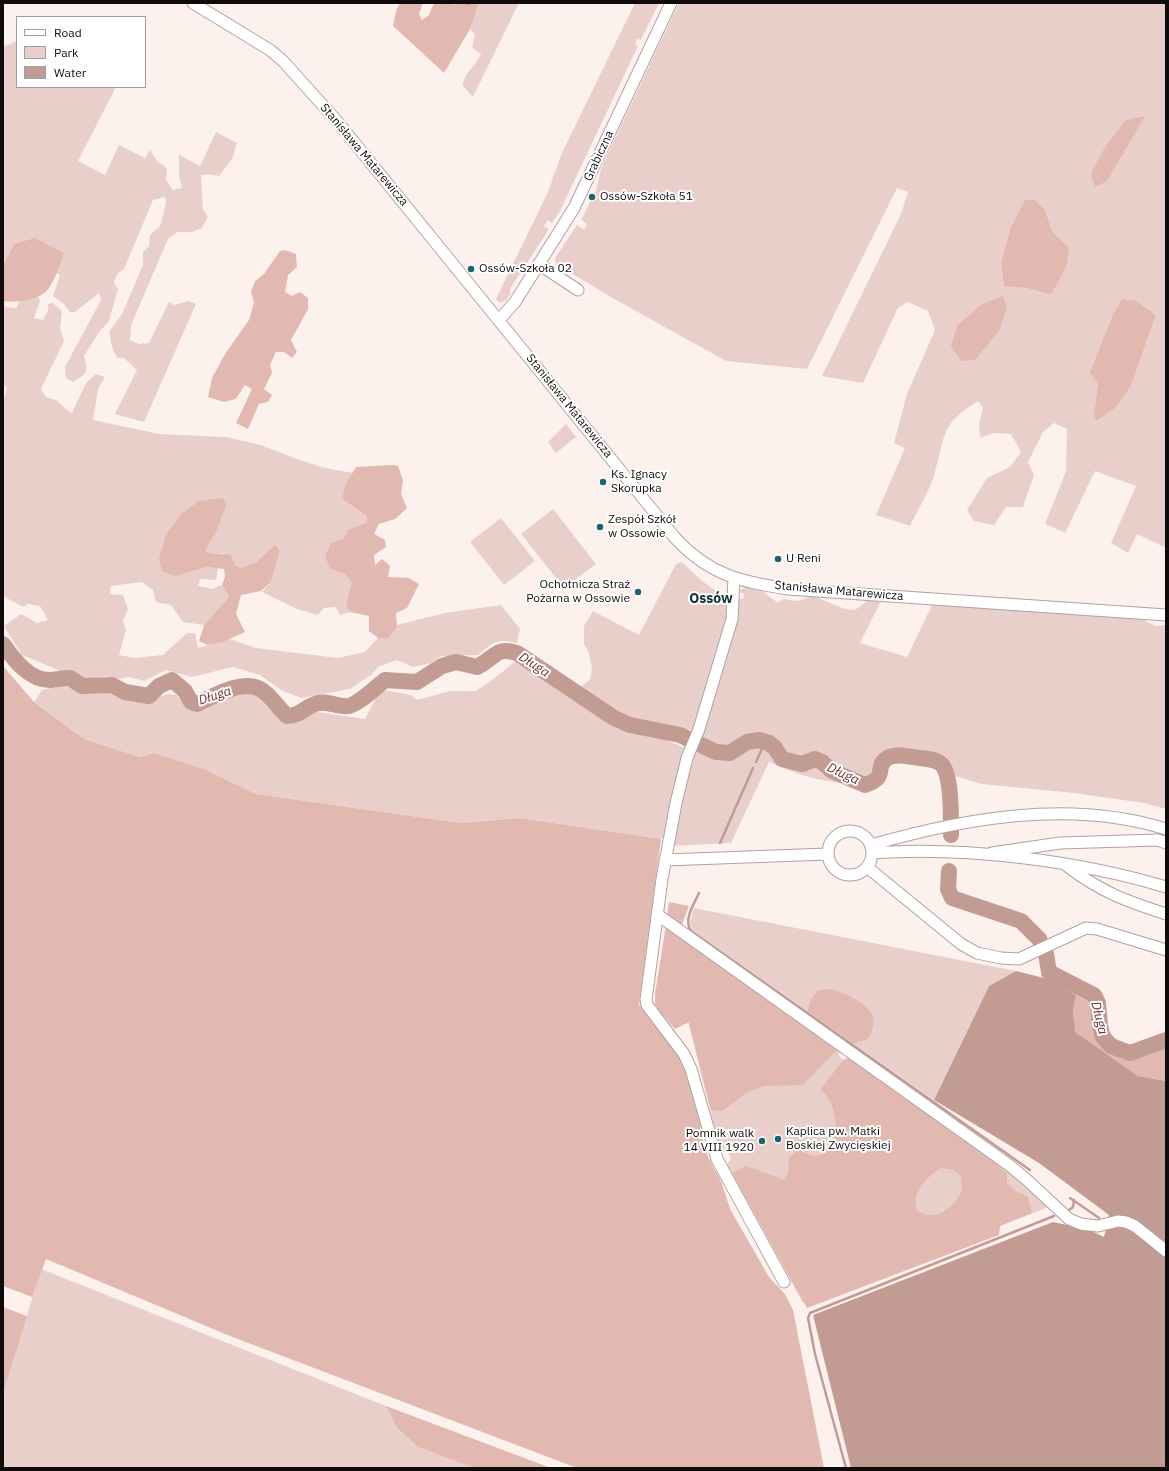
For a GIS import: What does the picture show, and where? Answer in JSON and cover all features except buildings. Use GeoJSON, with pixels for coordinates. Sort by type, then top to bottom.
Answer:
{"type":"FeatureCollection","features":[{"type":"Feature","properties":{"kind":"street","name":"Stanisława Matarewicza"},"geometry":{"type":"LineString","coordinates":[[193,3],[244,32],[283,61],[336,120],[676,539],[701,562],[734,578],[788,589],[1166,615]]}},
{"type":"Feature","properties":{"kind":"street","name":"Grabiczna"},"geometry":{"type":"LineString","coordinates":[[499,320],[512,307],[540,265],[574,208],[671,3]]}},
{"type":"Feature","properties":{"kind":"street"},"geometry":{"type":"LineString","coordinates":[[540,265],[578,290]]}},
{"type":"Feature","properties":{"kind":"street"},"geometry":{"type":"LineString","coordinates":[[734,578],[732,618],[699,729],[687,758],[676,803],[665,860],[646,996],[647,1005],[684,1054],[691,1069],[717,1159],[784,1282]]}},
{"type":"Feature","properties":{"kind":"street"},"geometry":{"type":"LineString","coordinates":[[872,849],[935,828],[964,823],[1030,816],[1107,816],[1139,821],[1166,829]]}},
{"type":"Feature","properties":{"kind":"street"},"geometry":{"type":"LineString","coordinates":[[846,831],[860,833],[866,837],[872,849],[872,858],[867,867],[858,874],[843,874],[831,866],[828,854],[829,844],[833,838],[846,831]]}},
{"type":"Feature","properties":{"kind":"street"},"geometry":{"type":"LineString","coordinates":[[982,855],[1019,847],[1060,843],[1158,840],[1166,843]]}},
{"type":"Feature","properties":{"kind":"street"},"geometry":{"type":"LineString","coordinates":[[872,849],[982,855],[1065,865],[1115,874],[1166,887]]}},
{"type":"Feature","properties":{"kind":"street"},"geometry":{"type":"LineString","coordinates":[[665,860],[828,854]]}},
{"type":"Feature","properties":{"kind":"street"},"geometry":{"type":"LineString","coordinates":[[1065,865],[1097,888],[1117,898],[1166,914]]}},
{"type":"Feature","properties":{"kind":"street"},"geometry":{"type":"LineString","coordinates":[[867,867],[969,950],[1011,960],[1032,954],[1086,928],[1097,929],[1166,950]]}},
{"type":"Feature","properties":{"kind":"street"},"geometry":{"type":"LineString","coordinates":[[658,915],[1026,1178],[1069,1219],[1081,1224],[1098,1226],[1118,1221],[1126,1222],[1135,1226],[1166,1251]]}},
{"type":"Feature","properties":{"kind":"green space"},"geometry":{"type":"Polygon","coordinates":[[[479,3],[519,3],[473,97],[463,86],[468,73],[481,54],[472,48],[475,34],[470,29],[479,3]]]}},
{"type":"Feature","properties":{"kind":"green space"},"geometry":{"type":"Polygon","coordinates":[[[635,3],[659,3],[641,40],[637,39],[635,44],[638,46],[560,211],[552,223],[548,220],[544,226],[549,229],[510,289],[510,295],[505,301],[500,303],[496,299],[548,192],[561,155],[635,3]]]}},
{"type":"Feature","properties":{"kind":"green space"},"geometry":{"type":"Polygon","coordinates":[[[679,3],[1166,3],[1166,548],[1137,534],[1128,553],[1111,543],[1136,486],[1095,471],[1065,533],[1045,524],[1066,471],[1067,429],[1054,423],[1043,432],[1028,462],[1034,475],[1023,507],[1006,507],[994,525],[974,521],[967,510],[987,478],[1010,467],[1021,452],[1011,434],[994,433],[980,438],[979,424],[983,408],[978,401],[957,417],[946,431],[933,479],[910,526],[876,515],[905,448],[894,443],[907,394],[935,330],[928,311],[908,302],[898,308],[863,383],[822,376],[901,214],[908,192],[897,188],[807,369],[726,361],[616,300],[556,264],[555,258],[577,225],[584,230],[587,224],[581,220],[596,191],[601,168],[679,3]],[[1045,210],[1010,229],[1001,263],[1004,285],[1026,288],[1051,295],[1053,233],[1045,210]],[[1137,301],[1098,384],[1094,414],[1131,386],[1156,315],[1137,301]]]}},
{"type":"Feature","properties":{"kind":"green space"},"geometry":{"type":"Polygon","coordinates":[[[16,41],[16,88],[115,88],[78,161],[105,175],[119,145],[145,158],[150,150],[157,161],[167,168],[166,180],[173,190],[182,188],[179,176],[179,155],[200,166],[216,132],[237,143],[232,159],[219,176],[208,174],[201,175],[203,209],[208,217],[202,228],[192,232],[177,232],[168,239],[131,325],[130,340],[139,344],[149,343],[169,302],[175,305],[188,301],[196,304],[144,422],[115,414],[137,370],[124,358],[117,358],[112,347],[109,332],[122,314],[143,265],[143,252],[149,246],[150,235],[160,226],[166,203],[165,197],[153,200],[124,269],[118,273],[114,282],[118,289],[109,321],[99,332],[84,356],[86,372],[73,382],[66,378],[65,367],[101,300],[99,293],[75,312],[70,312],[63,303],[53,296],[60,275],[56,273],[64,253],[14,244],[3,265],[3,47],[16,41]]]}},
{"type":"Feature","properties":{"kind":"green space"},"geometry":{"type":"Polygon","coordinates":[[[3,288],[5,307],[16,308],[24,295],[38,296],[40,301],[34,318],[43,320],[48,310],[48,304],[53,303],[62,311],[60,329],[64,341],[41,389],[46,397],[56,400],[72,413],[86,383],[96,374],[105,377],[98,389],[93,420],[159,434],[226,437],[261,445],[325,468],[353,473],[345,485],[342,499],[367,516],[367,522],[348,530],[344,538],[331,543],[331,569],[344,574],[353,582],[346,604],[350,612],[340,615],[336,607],[324,608],[318,615],[297,609],[262,592],[271,582],[280,550],[275,545],[256,562],[241,568],[235,565],[224,553],[214,555],[205,551],[216,532],[192,570],[207,567],[218,568],[216,580],[200,579],[198,586],[212,589],[222,585],[229,597],[204,625],[183,622],[171,605],[156,602],[153,590],[142,582],[111,586],[110,594],[123,595],[128,609],[123,621],[126,630],[119,655],[135,658],[163,655],[187,633],[195,633],[198,648],[230,639],[256,648],[338,658],[365,652],[378,638],[389,638],[397,625],[445,613],[501,605],[520,629],[517,643],[500,641],[492,644],[478,655],[441,656],[431,663],[413,667],[397,660],[378,667],[371,675],[350,689],[301,698],[281,690],[260,675],[233,667],[192,677],[166,670],[144,681],[129,677],[116,679],[105,676],[88,680],[63,672],[22,655],[4,626],[21,614],[37,623],[48,620],[40,606],[28,604],[23,607],[3,596],[3,405],[7,387],[3,385],[3,288]]]}},
{"type":"Feature","properties":{"kind":"green space"},"geometry":{"type":"Polygon","coordinates":[[[566,424],[576,437],[556,453],[548,442],[566,424]]]}},
{"type":"Feature","properties":{"kind":"green space"},"geometry":{"type":"Polygon","coordinates":[[[553,509],[596,564],[564,588],[521,534],[553,509]]]}},
{"type":"Feature","properties":{"kind":"green space"},"geometry":{"type":"Polygon","coordinates":[[[501,518],[535,561],[504,585],[470,542],[501,518]]]}},
{"type":"Feature","properties":{"kind":"green space"},"geometry":{"type":"Polygon","coordinates":[[[682,562],[701,580],[731,602],[730,612],[695,731],[684,729],[652,728],[632,723],[580,688],[590,679],[592,669],[589,653],[584,644],[584,626],[593,611],[639,635],[676,564],[682,562]]]}},
{"type":"Feature","properties":{"kind":"green space"},"geometry":{"type":"Polygon","coordinates":[[[744,587],[761,590],[778,603],[783,599],[798,601],[813,596],[845,609],[855,610],[867,601],[881,601],[860,643],[907,657],[932,605],[1139,618],[1156,626],[1166,625],[1166,809],[1144,803],[1074,793],[982,784],[951,775],[945,761],[924,752],[906,750],[890,751],[881,757],[875,774],[869,779],[864,779],[852,775],[820,757],[812,755],[796,758],[788,756],[778,744],[766,736],[745,739],[726,749],[705,744],[698,739],[737,598],[743,599],[744,594],[739,592],[744,587]]]}},
{"type":"Feature","properties":{"kind":"green space"},"geometry":{"type":"Polygon","coordinates":[[[518,659],[633,733],[662,738],[687,749],[666,835],[661,839],[520,818],[461,823],[256,794],[204,769],[154,753],[140,757],[84,739],[34,702],[42,690],[61,686],[152,700],[168,694],[177,695],[185,705],[197,706],[207,705],[231,694],[244,691],[260,696],[277,714],[290,720],[299,718],[311,711],[365,719],[374,702],[374,696],[384,690],[411,695],[417,700],[450,691],[476,691],[518,659]]]}},
{"type":"Feature","properties":{"kind":"green space"},"geometry":{"type":"Polygon","coordinates":[[[762,744],[789,765],[817,765],[846,783],[826,781],[806,776],[769,762],[731,843],[671,846],[692,750],[729,757],[762,744]]]}},
{"type":"Feature","properties":{"kind":"green space"},"geometry":{"type":"Polygon","coordinates":[[[694,908],[1016,971],[989,986],[934,1100],[854,1044],[868,1039],[810,1001],[807,1011],[692,930],[690,922],[694,908]]]}},
{"type":"Feature","properties":{"kind":"green space"},"geometry":{"type":"Polygon","coordinates":[[[688,1022],[839,1048],[839,1056],[843,1060],[851,1057],[1005,1168],[1051,1206],[803,1303],[727,1164],[731,1159],[728,1151],[720,1149],[688,1022]]]}},
{"type":"Feature","properties":{"kind":"green space"},"geometry":{"type":"Polygon","coordinates":[[[41,1269],[386,1406],[397,1428],[418,1447],[474,1468],[3,1468],[3,1393],[41,1269]]]}},
{"type":"Feature","properties":{"kind":"shaded area"},"geometry":{"type":"Polygon","coordinates":[[[400,3],[423,3],[419,14],[422,20],[429,15],[434,3],[453,3],[454,5],[457,3],[479,3],[470,29],[444,73],[393,26],[396,11],[400,3]]]}},
{"type":"Feature","properties":{"kind":"shaded area"},"geometry":{"type":"Polygon","coordinates":[[[1145,116],[1107,181],[1095,187],[1091,174],[1105,147],[1126,120],[1145,116]]]}},
{"type":"Feature","properties":{"kind":"shaded area"},"geometry":{"type":"Polygon","coordinates":[[[1025,200],[1035,200],[1045,210],[1053,233],[1069,248],[1067,265],[1051,295],[1026,288],[1004,286],[1001,263],[1010,229],[1025,200]]]}},
{"type":"Feature","properties":{"kind":"shaded area"},"geometry":{"type":"Polygon","coordinates":[[[35,238],[64,253],[54,280],[45,292],[34,298],[15,302],[3,301],[3,265],[14,244],[35,238]]]}},
{"type":"Feature","properties":{"kind":"shaded area"},"geometry":{"type":"Polygon","coordinates":[[[285,250],[296,254],[297,267],[288,275],[285,292],[292,296],[300,292],[308,298],[308,309],[291,340],[297,352],[292,358],[284,352],[276,352],[270,365],[272,373],[264,389],[272,395],[268,402],[259,404],[248,429],[236,423],[252,389],[245,385],[236,399],[224,402],[208,397],[212,378],[225,354],[249,320],[254,303],[251,291],[255,281],[264,274],[280,251],[285,250]]]}},
{"type":"Feature","properties":{"kind":"shaded area"},"geometry":{"type":"Polygon","coordinates":[[[1003,296],[1007,307],[999,331],[975,360],[961,361],[951,346],[957,326],[982,304],[1003,296]]]}},
{"type":"Feature","properties":{"kind":"shaded area"},"geometry":{"type":"Polygon","coordinates":[[[1122,299],[1137,301],[1156,315],[1131,386],[1115,408],[1096,421],[1094,414],[1098,384],[1090,372],[1113,315],[1122,299]]]}},
{"type":"Feature","properties":{"kind":"shaded area"},"geometry":{"type":"Polygon","coordinates":[[[398,466],[403,480],[401,494],[407,508],[395,519],[379,524],[374,534],[385,540],[386,547],[374,555],[375,565],[382,559],[390,566],[388,577],[409,578],[419,584],[407,608],[396,613],[397,627],[389,638],[378,638],[369,631],[369,616],[350,612],[346,604],[352,582],[344,574],[331,569],[325,557],[331,543],[344,538],[348,530],[367,522],[367,516],[342,499],[345,485],[356,467],[398,466]]]}},
{"type":"Feature","properties":{"kind":"shaded area"},"geometry":{"type":"Polygon","coordinates":[[[223,498],[226,505],[216,532],[205,551],[213,554],[231,555],[235,565],[241,568],[256,562],[275,545],[280,550],[271,582],[261,591],[241,595],[236,614],[245,632],[223,642],[207,645],[199,641],[204,625],[229,597],[222,585],[225,577],[224,569],[207,567],[175,576],[162,571],[159,559],[166,535],[181,514],[199,501],[223,498]]]}},
{"type":"Feature","properties":{"kind":"shaded area"},"geometry":{"type":"Polygon","coordinates":[[[3,666],[34,702],[84,739],[140,757],[154,753],[204,769],[256,794],[461,823],[520,818],[661,839],[639,1004],[680,1054],[688,1072],[702,1121],[700,1130],[708,1157],[721,1181],[730,1209],[769,1277],[785,1294],[793,1310],[824,1468],[577,1468],[230,1336],[46,1259],[32,1297],[3,1286],[3,666]]]}},
{"type":"Feature","properties":{"kind":"shaded area"},"geometry":{"type":"Polygon","coordinates":[[[669,902],[689,906],[681,927],[667,916],[669,902]]]}},
{"type":"Feature","properties":{"kind":"shaded area"},"geometry":{"type":"Polygon","coordinates":[[[666,925],[839,1048],[803,1085],[764,1086],[748,1092],[722,1111],[711,1110],[689,1022],[675,1029],[659,1011],[655,1004],[655,994],[666,925]]]}},
{"type":"Feature","properties":{"kind":"shaded area"},"geometry":{"type":"Polygon","coordinates":[[[832,989],[856,999],[871,1012],[873,1023],[868,1039],[854,1044],[807,1011],[810,1001],[818,990],[832,989]]]}},
{"type":"Feature","properties":{"kind":"shaded area"},"geometry":{"type":"Polygon","coordinates":[[[1076,995],[1088,1001],[1096,1013],[1094,1029],[1104,1047],[1122,1059],[1140,1057],[1166,1045],[1166,1081],[1138,1076],[1074,1032],[1073,1010],[1076,995]]]}},
{"type":"Feature","properties":{"kind":"shaded area"},"geometry":{"type":"Polygon","coordinates":[[[851,1057],[988,1156],[1007,1174],[1007,1183],[1015,1191],[1028,1197],[1032,1213],[1000,1226],[999,1235],[807,1308],[732,1173],[746,1166],[784,1180],[788,1173],[789,1158],[798,1149],[810,1155],[820,1155],[827,1151],[832,1144],[836,1123],[830,1102],[821,1089],[843,1060],[851,1057]],[[941,1168],[926,1180],[916,1198],[917,1211],[928,1215],[935,1215],[948,1209],[955,1202],[962,1187],[961,1176],[953,1170],[941,1168]]]}},
{"type":"Feature","properties":{"kind":"shaded area"},"geometry":{"type":"Polygon","coordinates":[[[3,1307],[27,1316],[3,1393],[3,1307]]]}},
{"type":"Feature","properties":{"kind":"shaded area"},"geometry":{"type":"Polygon","coordinates":[[[386,1406],[551,1468],[474,1468],[418,1447],[397,1428],[386,1406]]]}},
{"type":"Feature","properties":{"kind":"water"},"geometry":{"type":"Polygon","coordinates":[[[1016,971],[1048,979],[1076,995],[1073,1010],[1075,1032],[1138,1076],[1166,1081],[1166,1468],[851,1468],[813,1315],[1053,1222],[1090,1230],[1104,1237],[1109,1215],[1039,1163],[934,1100],[989,986],[1016,971]]]}},
{"type":"Feature","properties":{"kind":"waterway","name":"Długa"},"geometry":{"type":"LineString","coordinates":[[3,644],[17,663],[29,673],[43,679],[51,680],[70,678],[82,686],[112,685],[125,692],[149,696],[159,686],[172,680],[185,691],[191,702],[197,704],[237,687],[253,686],[268,695],[287,716],[295,715],[311,706],[323,702],[341,706],[349,706],[363,699],[385,680],[417,682],[442,666],[456,662],[477,667],[500,652],[510,651],[517,653],[614,718],[630,725],[680,735],[716,752],[730,753],[747,742],[759,740],[769,743],[775,748],[782,759],[802,764],[815,759],[822,762],[832,771],[865,785],[877,779],[883,762],[889,757],[896,755],[936,761],[942,765],[948,778],[951,835]]}},
{"type":"Feature","properties":{"kind":"waterway"},"geometry":{"type":"LineString","coordinates":[[756,762],[765,742]]}},
{"type":"Feature","properties":{"kind":"waterway"},"geometry":{"type":"LineString","coordinates":[[720,843],[753,768]]}},
{"type":"Feature","properties":{"kind":"waterway","name":"Długa"},"geometry":{"type":"LineString","coordinates":[[949,871],[948,889],[952,898],[1021,921],[1039,939],[1046,954],[1049,972],[1094,995],[1098,1003],[1100,1026],[1103,1037],[1111,1046],[1130,1053],[1166,1040]]}},
{"type":"Feature","properties":{"kind":"waterway"},"geometry":{"type":"LineString","coordinates":[[699,893],[689,917],[688,922],[691,931],[1030,1170]]}},
{"type":"Feature","properties":{"kind":"waterway"},"geometry":{"type":"LineString","coordinates":[[1070,1198],[1099,1218]]}},
{"type":"Feature","properties":{"kind":"waterway"},"geometry":{"type":"LineString","coordinates":[[1068,1211],[1073,1207],[1074,1200]]}},
{"type":"Feature","properties":{"kind":"waterway"},"geometry":{"type":"LineString","coordinates":[[846,1468],[815,1354],[808,1318],[810,1313],[1054,1216]]}},
{"type":"Feature","properties":{"kind":"place","name":"Ossów-Szkoła 51"},"geometry":{"type":"Point","coordinates":[592,197]}},
{"type":"Feature","properties":{"kind":"place","name":"Ossów-Szkoła 02"},"geometry":{"type":"Point","coordinates":[471,269]}},
{"type":"Feature","properties":{"kind":"place","name":"Ks. Ignacy Skorupka"},"geometry":{"type":"Point","coordinates":[603,482]}},
{"type":"Feature","properties":{"kind":"place","name":"Zespół Szkół w Ossowie"},"geometry":{"type":"Point","coordinates":[600,527]}},
{"type":"Feature","properties":{"kind":"place","name":"U Reni"},"geometry":{"type":"Point","coordinates":[778,559]}},
{"type":"Feature","properties":{"kind":"place","name":"Ochotnicza Straż Pożarna w Ossowie"},"geometry":{"type":"Point","coordinates":[638,592]}},
{"type":"Feature","properties":{"kind":"place","name":"Kaplica pw. Matki Boskiej Zwycięskiej"},"geometry":{"type":"Point","coordinates":[778,1139]}},
{"type":"Feature","properties":{"kind":"place","name":"Pomnik walk 14 VIII 1920"},"geometry":{"type":"Point","coordinates":[762,1141]}},
{"type":"Feature","properties":{"kind":"district","name":"Ossów"},"geometry":{"type":"Point","coordinates":[711,599]}}]}
